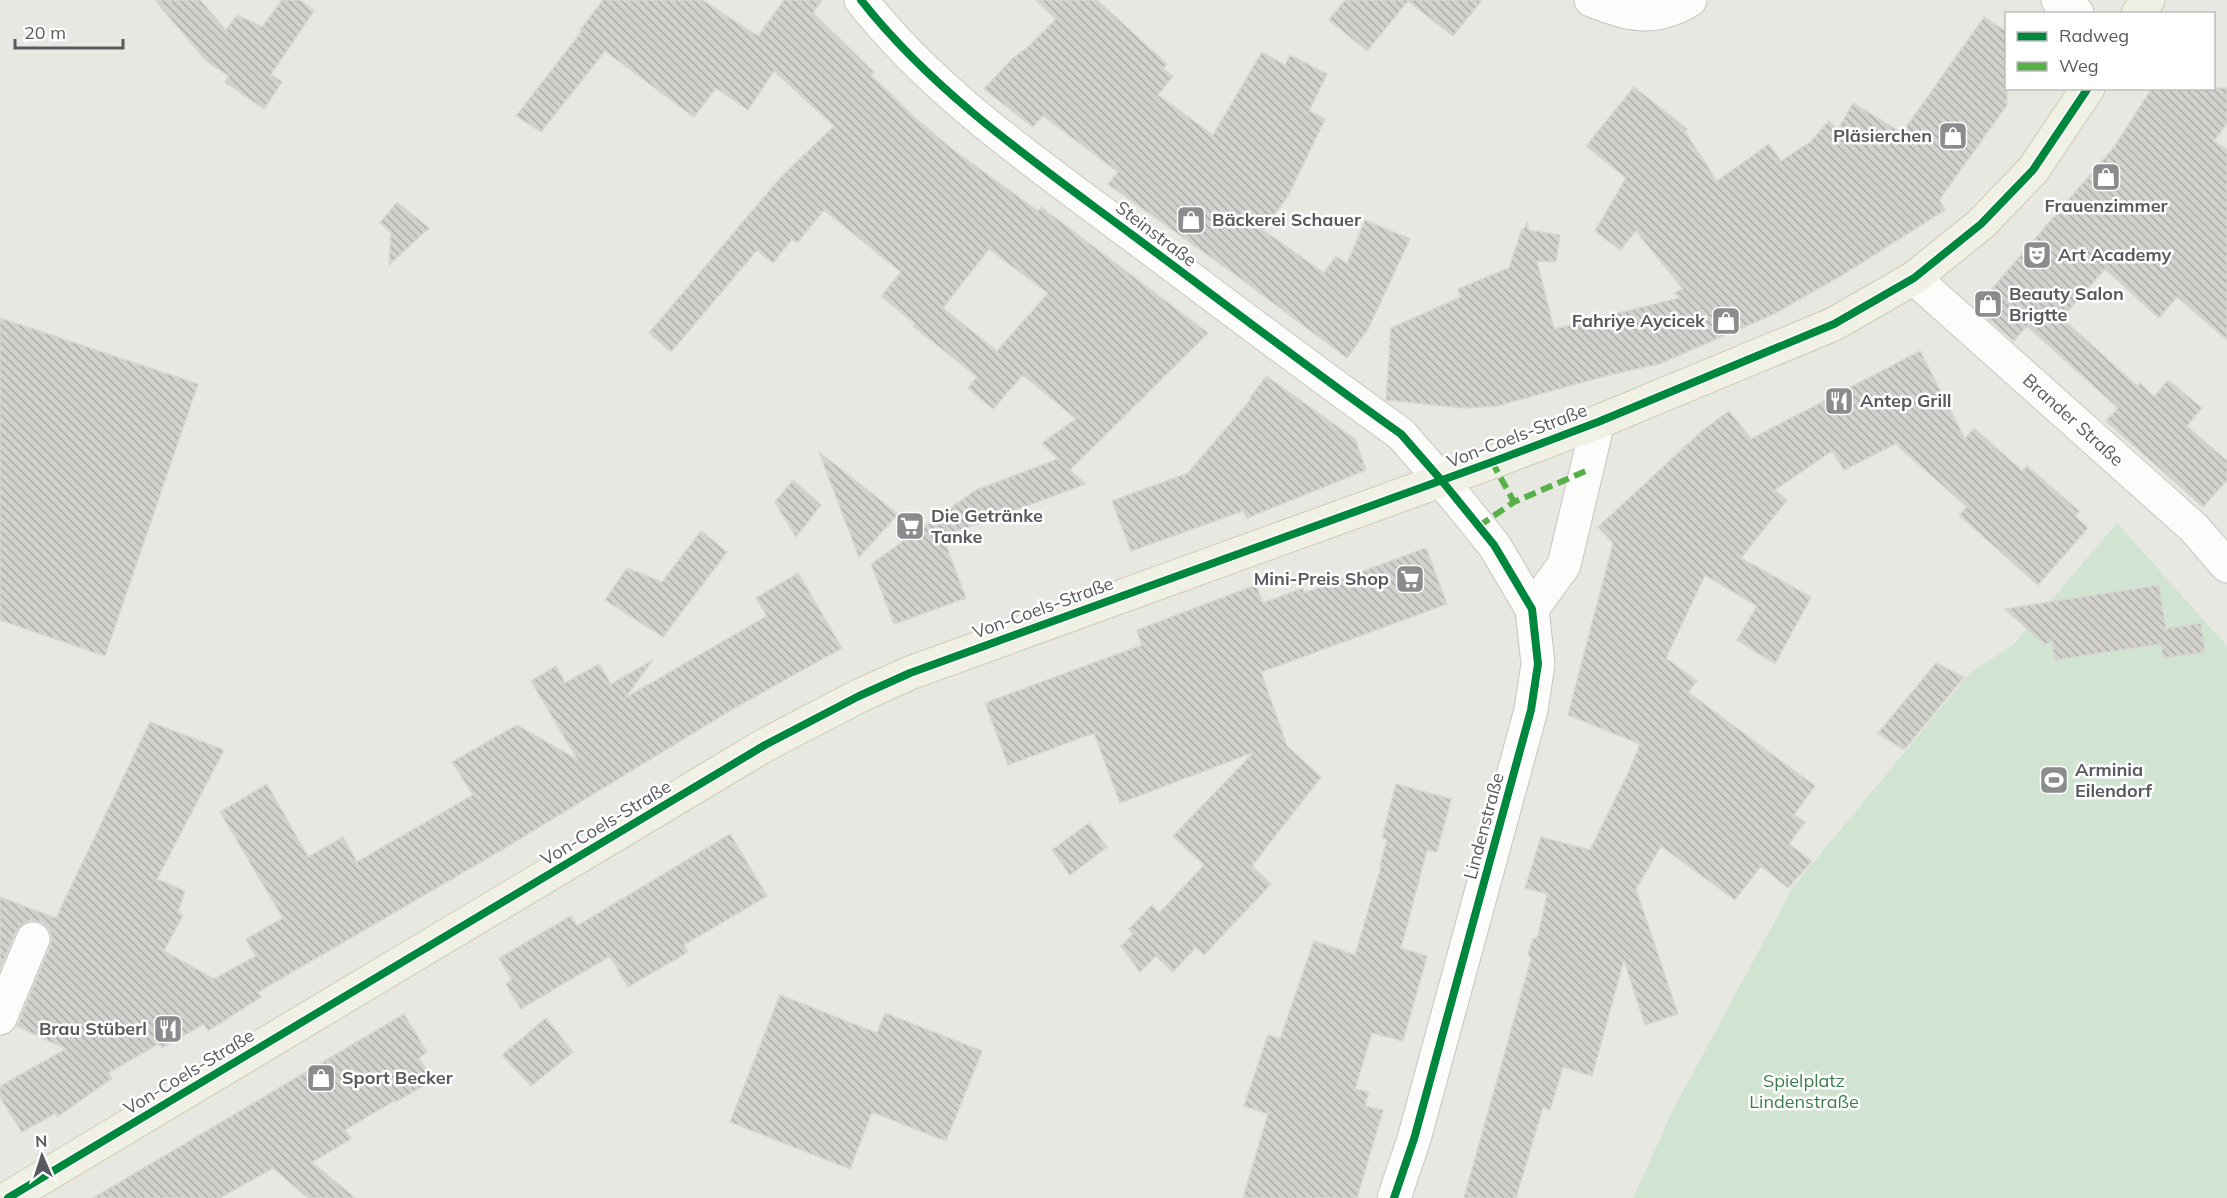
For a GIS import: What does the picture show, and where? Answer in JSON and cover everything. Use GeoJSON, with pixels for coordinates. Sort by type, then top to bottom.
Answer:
{"type":"FeatureCollection","features":[{"type":"Feature","properties":{"kind":"main road","name":"Von-Coels-Straße"},"geometry":{"type":"LineString","coordinates":[[8,1198],[765,745],[859,696],[950,658],[1442,481],[1598,422],[1834,324],[1914,278],[1981,224],[2033,170],[2087,90]]}},
{"type":"Feature","properties":{"kind":"street","name":"Steinstraße"},"geometry":{"type":"LineString","coordinates":[[861,0],[878,21],[955,99],[1070,189],[1401,434],[1442,481]]}},
{"type":"Feature","properties":{"kind":"street"},"geometry":{"type":"LineString","coordinates":[[1591,0],[1622,12],[1654,15],[1690,0]]}},
{"type":"Feature","properties":{"kind":"street"},"geometry":{"type":"LineString","coordinates":[[2058,0],[2074,12]]}},
{"type":"Feature","properties":{"kind":"street","name":"Brander Straße"},"geometry":{"type":"LineString","coordinates":[[1914,278],[2194,528],[2227,566]]}},
{"type":"Feature","properties":{"kind":"street"},"geometry":{"type":"LineString","coordinates":[[1532,609],[1564,566],[1598,422]]}},
{"type":"Feature","properties":{"kind":"street","name":"Lindenstraße"},"geometry":{"type":"LineString","coordinates":[[1394,1198],[1414,1139],[1531,710],[1538,664],[1532,609],[1494,545],[1442,481]]}},
{"type":"Feature","properties":{"kind":"street"},"geometry":{"type":"LineString","coordinates":[[0,1018],[33,939]]}},
{"type":"Feature","properties":{"kind":"green space","name":"Arminia Eilendorf"},"geometry":{"type":"Polygon","coordinates":[[[2117,523],[2227,646],[2227,1198],[1633,1198],[1674,1108],[1793,887],[1970,673],[2013,645],[2117,523]]]}},
{"type":"Feature","properties":{"kind":"building"},"geometry":{"type":"Polygon","coordinates":[[[155,0],[200,0],[226,30],[237,15],[262,27],[282,0],[300,0],[314,11],[271,74],[282,82],[264,109],[225,82],[229,76],[206,61],[155,0]]]}},
{"type":"Feature","properties":{"kind":"building"},"geometry":{"type":"Polygon","coordinates":[[[603,0],[702,0],[758,36],[784,0],[822,0],[813,13],[874,72],[871,75],[914,117],[952,149],[1038,211],[1041,207],[1208,333],[1070,470],[1086,484],[953,533],[956,542],[946,545],[966,598],[894,624],[871,564],[976,490],[1058,459],[1042,443],[1076,419],[1023,375],[993,409],[968,388],[977,377],[913,326],[915,324],[881,296],[901,272],[824,210],[797,243],[792,239],[773,263],[757,250],[671,352],[649,333],[780,178],[834,126],[774,71],[748,110],[716,88],[694,117],[605,51],[541,132],[516,116],[582,31],[580,30],[603,0]],[[989,249],[943,308],[997,351],[1048,293],[989,249]]]}},
{"type":"Feature","properties":{"kind":"building"},"geometry":{"type":"Polygon","coordinates":[[[1036,0],[1097,0],[1167,64],[1163,69],[1173,76],[1158,95],[1213,135],[1262,52],[1285,65],[1290,55],[1327,74],[1309,111],[1325,119],[1288,196],[1263,230],[1324,273],[1336,256],[1347,264],[1365,220],[1410,239],[1368,329],[1347,358],[1108,184],[1118,172],[1043,116],[1033,127],[984,89],[1012,59],[1029,46],[1056,19],[1036,0]]]}},
{"type":"Feature","properties":{"kind":"building"},"geometry":{"type":"Polygon","coordinates":[[[1345,0],[1482,0],[1453,36],[1408,1],[1367,51],[1329,20],[1345,0]]]}},
{"type":"Feature","properties":{"kind":"building"},"geometry":{"type":"Polygon","coordinates":[[[1984,17],[2005,31],[2007,105],[1939,200],[1945,210],[1844,274],[1774,314],[1659,364],[1609,375],[1497,406],[1465,408],[1386,400],[1391,328],[1461,297],[1458,289],[1509,268],[1522,229],[1527,222],[1529,230],[1560,235],[1556,262],[1537,261],[1554,329],[1680,298],[1674,293],[1683,289],[1636,231],[1620,250],[1595,231],[1626,178],[1586,146],[1634,87],[1687,129],[1685,132],[1717,181],[1769,144],[1781,161],[1809,143],[1829,121],[1838,129],[1853,103],[1902,133],[1984,17]]]}},
{"type":"Feature","properties":{"kind":"building"},"geometry":{"type":"Polygon","coordinates":[[[2227,88],[2227,123],[2214,141],[2227,150],[2227,340],[2177,297],[2159,318],[2105,269],[2062,318],[2137,386],[2140,383],[2154,397],[2168,380],[2202,408],[2187,426],[2227,461],[2227,480],[2203,507],[2106,421],[2118,408],[2027,326],[2014,341],[1983,314],[1983,299],[2114,147],[2151,90],[2227,88]]]}},
{"type":"Feature","properties":{"kind":"building"},"geometry":{"type":"Polygon","coordinates":[[[397,202],[429,228],[389,265],[391,233],[380,223],[397,202]]]}},
{"type":"Feature","properties":{"kind":"building"},"geometry":{"type":"Polygon","coordinates":[[[0,318],[198,384],[105,656],[0,620],[0,318]]]}},
{"type":"Feature","properties":{"kind":"building"},"geometry":{"type":"Polygon","coordinates":[[[1920,351],[1965,439],[1974,428],[2022,471],[2027,466],[2079,511],[2075,516],[2088,528],[2038,585],[1959,515],[1967,507],[1897,443],[1844,470],[1832,451],[1775,490],[1787,500],[1741,558],[1811,597],[1775,664],[1737,640],[1757,606],[1705,575],[1666,658],[1697,681],[1688,692],[1815,786],[1794,815],[1805,822],[1789,844],[1812,861],[1788,888],[1761,866],[1735,900],[1661,846],[1636,889],[1678,1014],[1645,1025],[1624,960],[1592,1076],[1563,1067],[1550,1110],[1543,1107],[1516,1198],[1464,1198],[1531,959],[1528,954],[1533,939],[1538,936],[1547,894],[1525,888],[1541,837],[1590,850],[1640,744],[1568,715],[1613,543],[1598,527],[1703,430],[1729,411],[1751,439],[1920,351]]]}},
{"type":"Feature","properties":{"kind":"building"},"geometry":{"type":"Polygon","coordinates":[[[1266,376],[1355,439],[1366,470],[1247,518],[1243,511],[1131,551],[1112,501],[1188,473],[1251,399],[1266,376]]]}},
{"type":"Feature","properties":{"kind":"building"},"geometry":{"type":"Polygon","coordinates":[[[819,452],[898,514],[859,557],[819,452]]]}},
{"type":"Feature","properties":{"kind":"building"},"geometry":{"type":"Polygon","coordinates":[[[793,480],[821,505],[796,537],[775,502],[793,480]]]}},
{"type":"Feature","properties":{"kind":"building"},"geometry":{"type":"Polygon","coordinates":[[[701,531],[727,552],[663,637],[605,600],[627,568],[662,582],[701,531]]]}},
{"type":"Feature","properties":{"kind":"building"},"geometry":{"type":"Polygon","coordinates":[[[1426,548],[1447,604],[1261,672],[1287,746],[1321,777],[1252,866],[1271,884],[1204,955],[1196,947],[1173,972],[1156,956],[1140,972],[1121,946],[1133,934],[1129,929],[1152,905],[1159,913],[1204,865],[1173,836],[1254,752],[1120,803],[1094,733],[1008,765],[985,703],[1142,645],[1137,630],[1256,585],[1263,603],[1303,588],[1304,593],[1426,548]]]}},
{"type":"Feature","properties":{"kind":"building"},"geometry":{"type":"Polygon","coordinates":[[[798,573],[842,648],[731,710],[505,848],[258,992],[261,997],[208,1031],[204,1024],[162,1048],[158,1044],[108,1073],[112,1078],[57,1117],[56,1113],[22,1132],[0,1097],[0,1086],[66,1049],[17,1026],[52,937],[48,928],[41,922],[31,920],[22,924],[16,932],[0,969],[0,897],[56,918],[150,722],[224,750],[157,879],[185,891],[178,912],[183,915],[164,951],[214,979],[256,956],[246,939],[283,918],[220,812],[267,784],[308,857],[343,837],[357,862],[473,795],[452,762],[517,725],[578,760],[531,681],[556,666],[565,683],[599,664],[611,684],[653,660],[625,698],[767,616],[756,598],[798,573]]]}},
{"type":"Feature","properties":{"kind":"building"},"geometry":{"type":"Polygon","coordinates":[[[2159,585],[2166,629],[2201,623],[2205,652],[2163,658],[2161,644],[2055,660],[2052,640],[2045,645],[2005,609],[2159,585]]]}},
{"type":"Feature","properties":{"kind":"building"},"geometry":{"type":"Polygon","coordinates":[[[1936,663],[1964,677],[1904,750],[1878,733],[1936,663]]]}},
{"type":"Feature","properties":{"kind":"building"},"geometry":{"type":"Polygon","coordinates":[[[1396,784],[1451,799],[1437,852],[1427,850],[1401,948],[1427,956],[1403,1041],[1372,1033],[1355,1089],[1369,1092],[1365,1106],[1383,1110],[1357,1198],[1243,1198],[1268,1114],[1244,1106],[1268,1035],[1280,1039],[1314,941],[1355,955],[1381,867],[1387,839],[1382,838],[1396,784]]]}},
{"type":"Feature","properties":{"kind":"building"},"geometry":{"type":"Polygon","coordinates":[[[1089,823],[1107,847],[1070,875],[1052,850],[1089,823]]]}},
{"type":"Feature","properties":{"kind":"building"},"geometry":{"type":"Polygon","coordinates":[[[730,834],[767,896],[684,945],[688,952],[628,987],[610,956],[521,1009],[506,984],[512,980],[499,958],[571,916],[577,926],[730,834]]]}},
{"type":"Feature","properties":{"kind":"building"},"geometry":{"type":"Polygon","coordinates":[[[780,995],[877,1033],[885,1013],[982,1051],[946,1141],[872,1112],[850,1169],[730,1122],[780,995]]]}},
{"type":"Feature","properties":{"kind":"building"},"geometry":{"type":"Polygon","coordinates":[[[404,1014],[427,1052],[419,1058],[427,1071],[423,1086],[345,1130],[351,1139],[312,1162],[355,1198],[308,1198],[273,1168],[220,1198],[93,1198],[404,1014]]]}},
{"type":"Feature","properties":{"kind":"building"},"geometry":{"type":"Polygon","coordinates":[[[546,1018],[573,1052],[531,1086],[502,1055],[546,1018]]]}},
{"type":"Feature","properties":{"kind":"marked path"},"geometry":{"type":"LineString","coordinates":[[1492,462],[1514,502]]}},
{"type":"Feature","properties":{"kind":"marked path"},"geometry":{"type":"LineString","coordinates":[[1479,526],[1514,502],[1586,471]]}},
{"type":"Feature","properties":{"kind":"cycle path"},"geometry":{"type":"LineString","coordinates":[[861,0],[921,66],[988,126],[1401,434],[1494,545],[1532,609],[1538,664],[1531,710],[1414,1139],[1394,1198]]}},
{"type":"Feature","properties":{"kind":"cycle path"},"geometry":{"type":"LineString","coordinates":[[8,1198],[765,745],[859,696],[910,673],[1598,422],[1834,324],[1914,278],[1981,224],[2033,170],[2087,90]]}},
{"type":"Feature","properties":{"kind":"place","name":"Pläsierchen"},"geometry":{"type":"Point","coordinates":[1953,136]}},
{"type":"Feature","properties":{"kind":"place","name":"Frauenzimmer"},"geometry":{"type":"Point","coordinates":[2106,177]}},
{"type":"Feature","properties":{"kind":"place","name":"Bäckerei Schauer"},"geometry":{"type":"Point","coordinates":[1191,220]}},
{"type":"Feature","properties":{"kind":"place","name":"Art Academy"},"geometry":{"type":"Point","coordinates":[2037,255]}},
{"type":"Feature","properties":{"kind":"place","name":"Beauty Salon Brigtte"},"geometry":{"type":"Point","coordinates":[1988,304]}},
{"type":"Feature","properties":{"kind":"place","name":"Fahriye Aycicek"},"geometry":{"type":"Point","coordinates":[1726,321]}},
{"type":"Feature","properties":{"kind":"place","name":"Antep Grill"},"geometry":{"type":"Point","coordinates":[1839,401]}},
{"type":"Feature","properties":{"kind":"place","name":"Die Getränke Tanke"},"geometry":{"type":"Point","coordinates":[910,526]}},
{"type":"Feature","properties":{"kind":"place","name":"Mini-Preis Shop"},"geometry":{"type":"Point","coordinates":[1410,579]}},
{"type":"Feature","properties":{"kind":"place","name":"Arminia Eilendorf"},"geometry":{"type":"Point","coordinates":[2054,780]}},
{"type":"Feature","properties":{"kind":"place","name":"Brau Stüberl"},"geometry":{"type":"Point","coordinates":[168,1029]}},
{"type":"Feature","properties":{"kind":"place","name":"Sport Becker"},"geometry":{"type":"Point","coordinates":[321,1078]}},
{"type":"Feature","properties":{"kind":"park label","name":"Spielplatz Lindenstraße"},"geometry":{"type":"Point","coordinates":[1804,1091]}}]}
